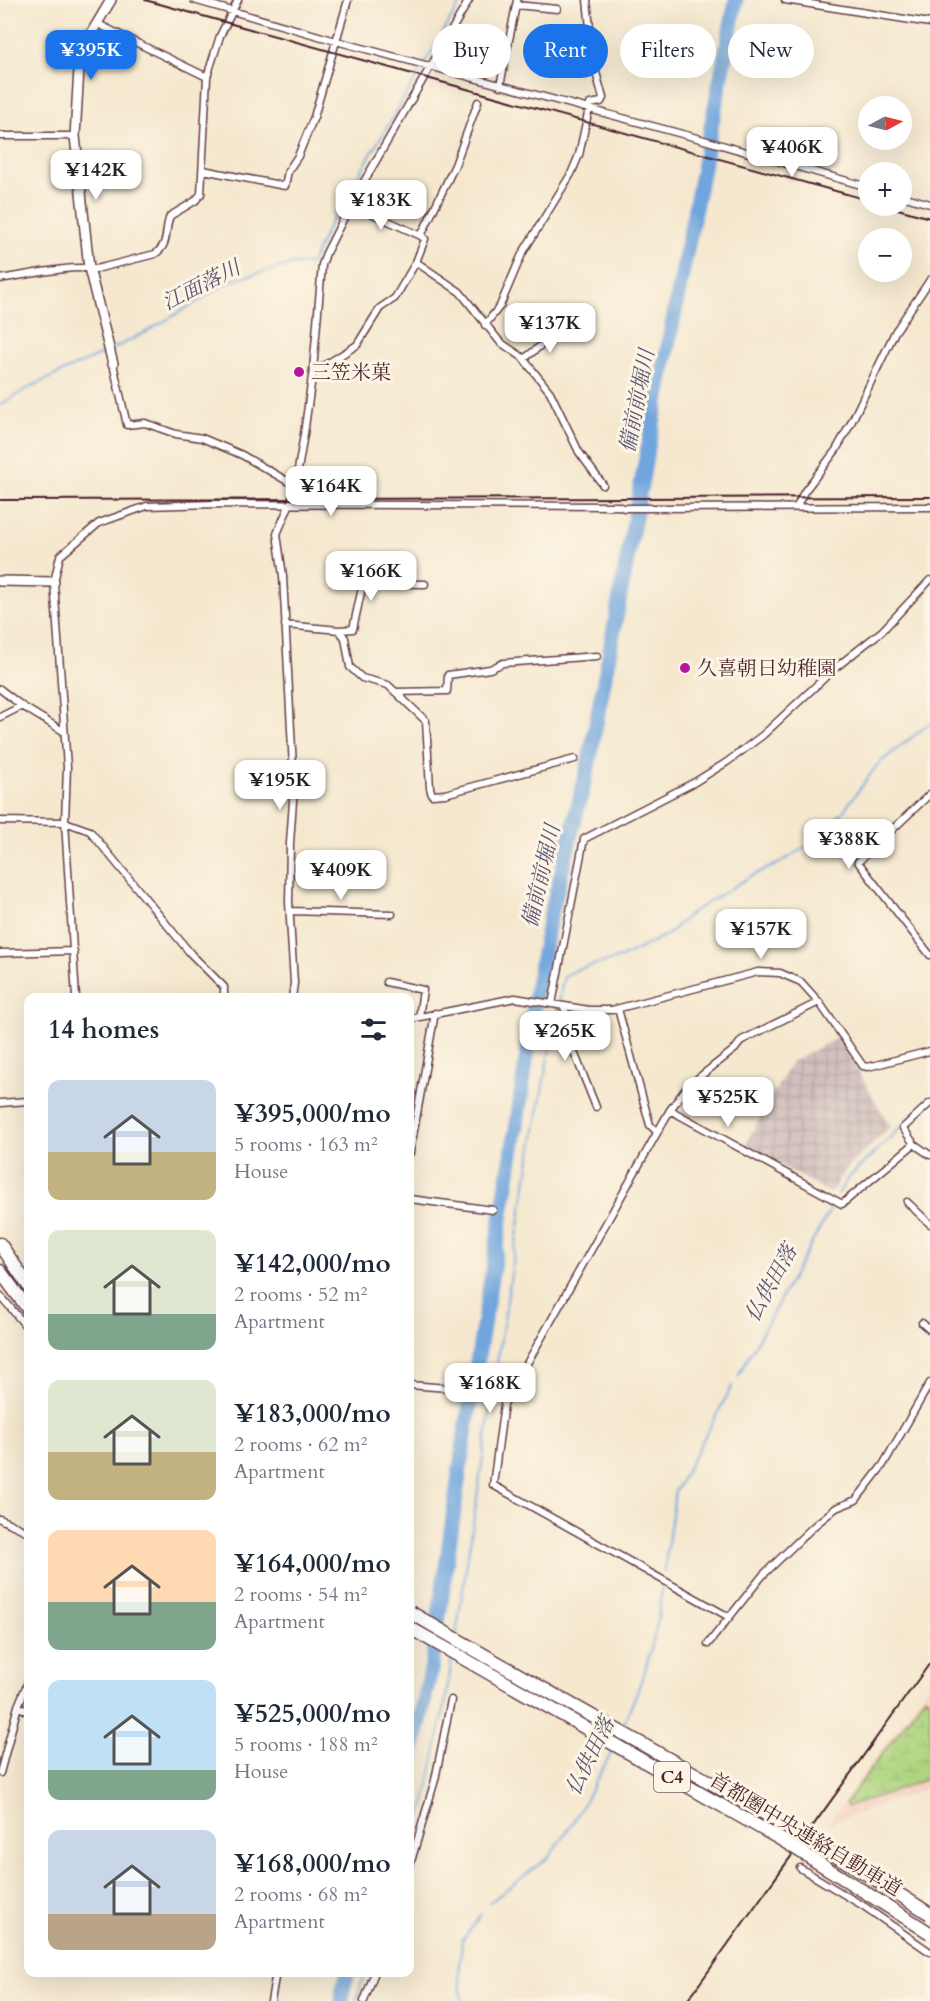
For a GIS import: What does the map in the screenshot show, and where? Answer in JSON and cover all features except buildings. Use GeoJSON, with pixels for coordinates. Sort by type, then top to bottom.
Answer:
{"type":"FeatureCollection","features":[{"type":"Feature","properties":{"kind":"highway"},"geometry":{"type":"LineString","coordinates":[[0,1244],[24,1279]]}},
{"type":"Feature","properties":{"kind":"highway"},"geometry":{"type":"LineString","coordinates":[[0,1271],[24,1304]]}},
{"type":"Feature","properties":{"kind":"highway","name":"首都圏中央連絡自動車道"},"geometry":{"type":"LineString","coordinates":[[414,1614],[516,1675],[791,1828],[930,1914]]}},
{"type":"Feature","properties":{"kind":"highway","name":"首都圏中央連絡自動車道"},"geometry":{"type":"LineString","coordinates":[[414,1630],[782,1840],[930,1933]]}},
{"type":"Feature","properties":{"kind":"street"},"geometry":{"type":"LineString","coordinates":[[111,0],[80,52],[75,136],[89,268],[127,424],[145,423],[176,434],[202,438],[242,455],[294,485]]}},
{"type":"Feature","properties":{"kind":"street"},"geometry":{"type":"LineString","coordinates":[[194,0],[432,67],[351,204],[322,265],[313,370],[292,499],[277,534],[283,576],[294,787],[290,843],[293,993]]}},
{"type":"Feature","properties":{"kind":"street"},"geometry":{"type":"LineString","coordinates":[[0,279],[96,269],[155,254],[161,250],[166,241],[170,216],[199,198],[203,170],[207,77],[220,36],[238,0]]}},
{"type":"Feature","properties":{"kind":"street"},"geometry":{"type":"LineString","coordinates":[[203,170],[285,186],[288,171],[298,156],[314,117],[348,0]]}},
{"type":"Feature","properties":{"kind":"street"},"geometry":{"type":"LineString","coordinates":[[456,24],[469,0]]}},
{"type":"Feature","properties":{"kind":"street"},"geometry":{"type":"LineString","coordinates":[[485,325],[500,306],[522,254],[571,174],[579,155],[590,104],[601,102],[603,96],[594,65],[587,0]]}},
{"type":"Feature","properties":{"kind":"street"},"geometry":{"type":"LineString","coordinates":[[785,0],[930,23]]}},
{"type":"Feature","properties":{"kind":"street"},"geometry":{"type":"LineString","coordinates":[[500,86],[516,2],[557,9]]}},
{"type":"Feature","properties":{"kind":"street"},"geometry":{"type":"LineString","coordinates":[[98,24],[207,77]]}},
{"type":"Feature","properties":{"kind":"street"},"geometry":{"type":"LineString","coordinates":[[471,78],[723,145],[858,184]]}},
{"type":"Feature","properties":{"kind":"street"},"geometry":{"type":"LineString","coordinates":[[421,236],[455,165],[478,102]]}},
{"type":"Feature","properties":{"kind":"street"},"geometry":{"type":"LineString","coordinates":[[0,136],[75,136]]}},
{"type":"Feature","properties":{"kind":"street"},"geometry":{"type":"LineString","coordinates":[[912,199],[930,204]]}},
{"type":"Feature","properties":{"kind":"street"},"geometry":{"type":"LineString","coordinates":[[313,370],[357,345],[380,308],[395,298],[416,261],[425,239],[351,204]]}},
{"type":"Feature","properties":{"kind":"street"},"geometry":{"type":"LineString","coordinates":[[416,261],[460,292],[500,342],[524,359],[550,392],[579,452],[603,485]]}},
{"type":"Feature","properties":{"kind":"street"},"geometry":{"type":"LineString","coordinates":[[797,506],[804,492],[836,450],[895,332],[930,279]]}},
{"type":"Feature","properties":{"kind":"street"},"geometry":{"type":"LineString","coordinates":[[524,359],[560,330]]}},
{"type":"Feature","properties":{"kind":"street"},"geometry":{"type":"LineString","coordinates":[[76,993],[65,822],[67,767],[54,582],[60,556],[99,523],[147,506],[214,504],[618,506],[626,508],[930,507]]}},
{"type":"Feature","properties":{"kind":"street"},"geometry":{"type":"LineString","coordinates":[[552,1004],[584,839],[695,782],[727,762],[763,735],[834,669],[882,631],[930,580]]}},
{"type":"Feature","properties":{"kind":"street"},"geometry":{"type":"LineString","coordinates":[[0,581],[54,582]]}},
{"type":"Feature","properties":{"kind":"street"},"geometry":{"type":"LineString","coordinates":[[285,625],[339,630],[353,629],[363,583],[425,584]]}},
{"type":"Feature","properties":{"kind":"street"},"geometry":{"type":"LineString","coordinates":[[339,630],[345,638],[350,667],[362,678],[388,686],[426,721],[432,795],[445,794],[575,759]]}},
{"type":"Feature","properties":{"kind":"street"},"geometry":{"type":"LineString","coordinates":[[395,692],[447,691],[448,675],[490,669],[503,663],[597,656]]}},
{"type":"Feature","properties":{"kind":"street"},"geometry":{"type":"LineString","coordinates":[[0,689],[22,706],[63,731]]}},
{"type":"Feature","properties":{"kind":"street"},"geometry":{"type":"LineString","coordinates":[[0,717],[22,706]]}},
{"type":"Feature","properties":{"kind":"street"},"geometry":{"type":"LineString","coordinates":[[930,794],[858,862],[930,956]]}},
{"type":"Feature","properties":{"kind":"street"},"geometry":{"type":"LineString","coordinates":[[0,821],[65,822],[90,831],[191,954],[224,987],[224,993]]}},
{"type":"Feature","properties":{"kind":"street"},"geometry":{"type":"LineString","coordinates":[[290,911],[392,914]]}},
{"type":"Feature","properties":{"kind":"street"},"geometry":{"type":"LineString","coordinates":[[0,953],[74,951]]}},
{"type":"Feature","properties":{"kind":"street"},"geometry":{"type":"LineString","coordinates":[[414,1018],[515,998],[589,1010],[618,1009],[758,972],[780,973],[801,982],[819,1002],[863,1066],[868,1067],[930,1051]]}},
{"type":"Feature","properties":{"kind":"street"},"geometry":{"type":"LineString","coordinates":[[386,982],[423,990],[419,1017]]}},
{"type":"Feature","properties":{"kind":"street"},"geometry":{"type":"LineString","coordinates":[[729,1617],[493,1485],[504,1404],[657,1132],[688,1086],[735,1049],[742,1040],[819,1002]]}},
{"type":"Feature","properties":{"kind":"street"},"geometry":{"type":"LineString","coordinates":[[564,1006],[574,1052],[596,1107]]}},
{"type":"Feature","properties":{"kind":"street"},"geometry":{"type":"LineString","coordinates":[[618,1009],[650,1125],[657,1132]]}},
{"type":"Feature","properties":{"kind":"street"},"geometry":{"type":"LineString","coordinates":[[414,1131],[435,1013]]}},
{"type":"Feature","properties":{"kind":"street"},"geometry":{"type":"LineString","coordinates":[[0,1103],[24,1101]]}},
{"type":"Feature","properties":{"kind":"street"},"geometry":{"type":"LineString","coordinates":[[930,1103],[903,1128],[914,1144],[930,1155]]}},
{"type":"Feature","properties":{"kind":"street"},"geometry":{"type":"LineString","coordinates":[[670,1110],[842,1204],[914,1144]]}},
{"type":"Feature","properties":{"kind":"street"},"geometry":{"type":"LineString","coordinates":[[414,1200],[493,1210]]}},
{"type":"Feature","properties":{"kind":"street"},"geometry":{"type":"LineString","coordinates":[[907,1202],[930,1224]]}},
{"type":"Feature","properties":{"kind":"street"},"geometry":{"type":"LineString","coordinates":[[0,1294],[24,1324]]}},
{"type":"Feature","properties":{"kind":"street"},"geometry":{"type":"LineString","coordinates":[[922,1323],[930,1330]]}},
{"type":"Feature","properties":{"kind":"street"},"geometry":{"type":"LineString","coordinates":[[708,1644],[763,1575],[836,1508],[856,1500],[883,1465],[930,1383]]}},
{"type":"Feature","properties":{"kind":"street"},"geometry":{"type":"LineString","coordinates":[[414,1385],[460,1389]]}},
{"type":"Feature","properties":{"kind":"street"},"geometry":{"type":"LineString","coordinates":[[0,1519],[24,1530]]}},
{"type":"Feature","properties":{"kind":"street"},"geometry":{"type":"LineString","coordinates":[[0,1773],[24,1692]]}},
{"type":"Feature","properties":{"kind":"street"},"geometry":{"type":"LineString","coordinates":[[414,1851],[435,1780],[451,1700]]}},
{"type":"Feature","properties":{"kind":"street"},"geometry":{"type":"LineString","coordinates":[[18,1706],[24,1710]]}},
{"type":"Feature","properties":{"kind":"street"},"geometry":{"type":"LineString","coordinates":[[800,1868],[865,1907],[930,1952]]}},
{"type":"Feature","properties":{"kind":"street"},"geometry":{"type":"LineString","coordinates":[[271,2001],[275,1977]]}},
{"type":"Feature","properties":{"kind":"street"},"geometry":{"type":"LineString","coordinates":[[364,2001],[373,1977]]}},
{"type":"Feature","properties":{"kind":"shaded area"},"geometry":{"type":"Polygon","coordinates":[[[839,1037],[890,1127],[847,1168],[830,1193],[745,1145],[791,1062],[839,1037]]]}},
{"type":"Feature","properties":{"kind":"shaded area"},"geometry":{"type":"Polygon","coordinates":[[[930,1683],[930,1787],[828,1824],[930,1683]]]}},
{"type":"Feature","properties":{"kind":"green space"},"geometry":{"type":"Polygon","coordinates":[[[925,1696],[930,1700],[930,1778],[848,1807],[845,1804],[925,1696]]]}},
{"type":"Feature","properties":{"kind":"waterway","name":"江面落川"},"geometry":{"type":"LineString","coordinates":[[113,349],[148,331],[233,280],[293,264],[311,264],[328,227],[462,0]]}},
{"type":"Feature","properties":{"kind":"waterway","name":"備前前堀川"},"geometry":{"type":"LineString","coordinates":[[414,1748],[432,1665],[464,1440],[516,1130],[537,985],[549,922],[588,767],[736,0]]}},
{"type":"Feature","properties":{"kind":"waterway","name":"江面落川"},"geometry":{"type":"LineString","coordinates":[[0,405],[30,387],[108,351]]}},
{"type":"Feature","properties":{"kind":"waterway"},"geometry":{"type":"LineString","coordinates":[[456,1635],[519,1222],[564,976],[578,969],[621,958],[668,934],[691,913],[751,876],[778,864],[820,838],[842,813],[878,764],[930,723]]}},
{"type":"Feature","properties":{"kind":"waterway","name":"仏供田落"},"geometry":{"type":"LineString","coordinates":[[838,1194],[847,1179],[930,1099]]}},
{"type":"Feature","properties":{"kind":"waterway","name":"仏供田落"},"geometry":{"type":"LineString","coordinates":[[738,1376],[832,1206]]}},
{"type":"Feature","properties":{"kind":"waterway","name":"仏供田落"},"geometry":{"type":"LineString","coordinates":[[664,1572],[675,1492],[732,1386]]}},
{"type":"Feature","properties":{"kind":"waterway","name":"仏供田落"},"geometry":{"type":"LineString","coordinates":[[622,1728],[648,1660],[657,1625],[662,1588]]}},
{"type":"Feature","properties":{"kind":"waterway"},"geometry":{"type":"LineString","coordinates":[[414,1835],[425,1803],[452,1658]]}},
{"type":"Feature","properties":{"kind":"waterway","name":"仏供田落"},"geometry":{"type":"LineString","coordinates":[[489,1903],[549,1857],[573,1823],[613,1750]]}},
{"type":"Feature","properties":{"kind":"waterway","name":"仏供田落"},"geometry":{"type":"LineString","coordinates":[[462,2001],[459,1974],[462,1941],[481,1914]]}},
{"type":"Feature","properties":{"kind":"waterway","name":"備前前堀川"},"geometry":{"type":"LineString","coordinates":[[342,2001],[346,1977]]}},
{"type":"Feature","properties":{"kind":"waterway"},"geometry":{"type":"LineString","coordinates":[[356,2001],[363,1977]]}},
{"type":"Feature","properties":{"kind":"railway"},"geometry":{"type":"LineString","coordinates":[[145,0],[858,197]]}},
{"type":"Feature","properties":{"kind":"railway"},"geometry":{"type":"LineString","coordinates":[[912,213],[930,218]]}},
{"type":"Feature","properties":{"kind":"railway"},"geometry":{"type":"LineString","coordinates":[[0,500],[930,497]]}},
{"type":"Feature","properties":{"kind":"railway"},"geometry":{"type":"LineString","coordinates":[[687,2001],[930,1663]]}},
{"type":"Feature","properties":{"kind":"place","name":"三笠米菓"},"geometry":{"type":"Point","coordinates":[299,372]}},
{"type":"Feature","properties":{"kind":"place","name":"久喜朝日幼稚園"},"geometry":{"type":"Point","coordinates":[685,668]}}]}
